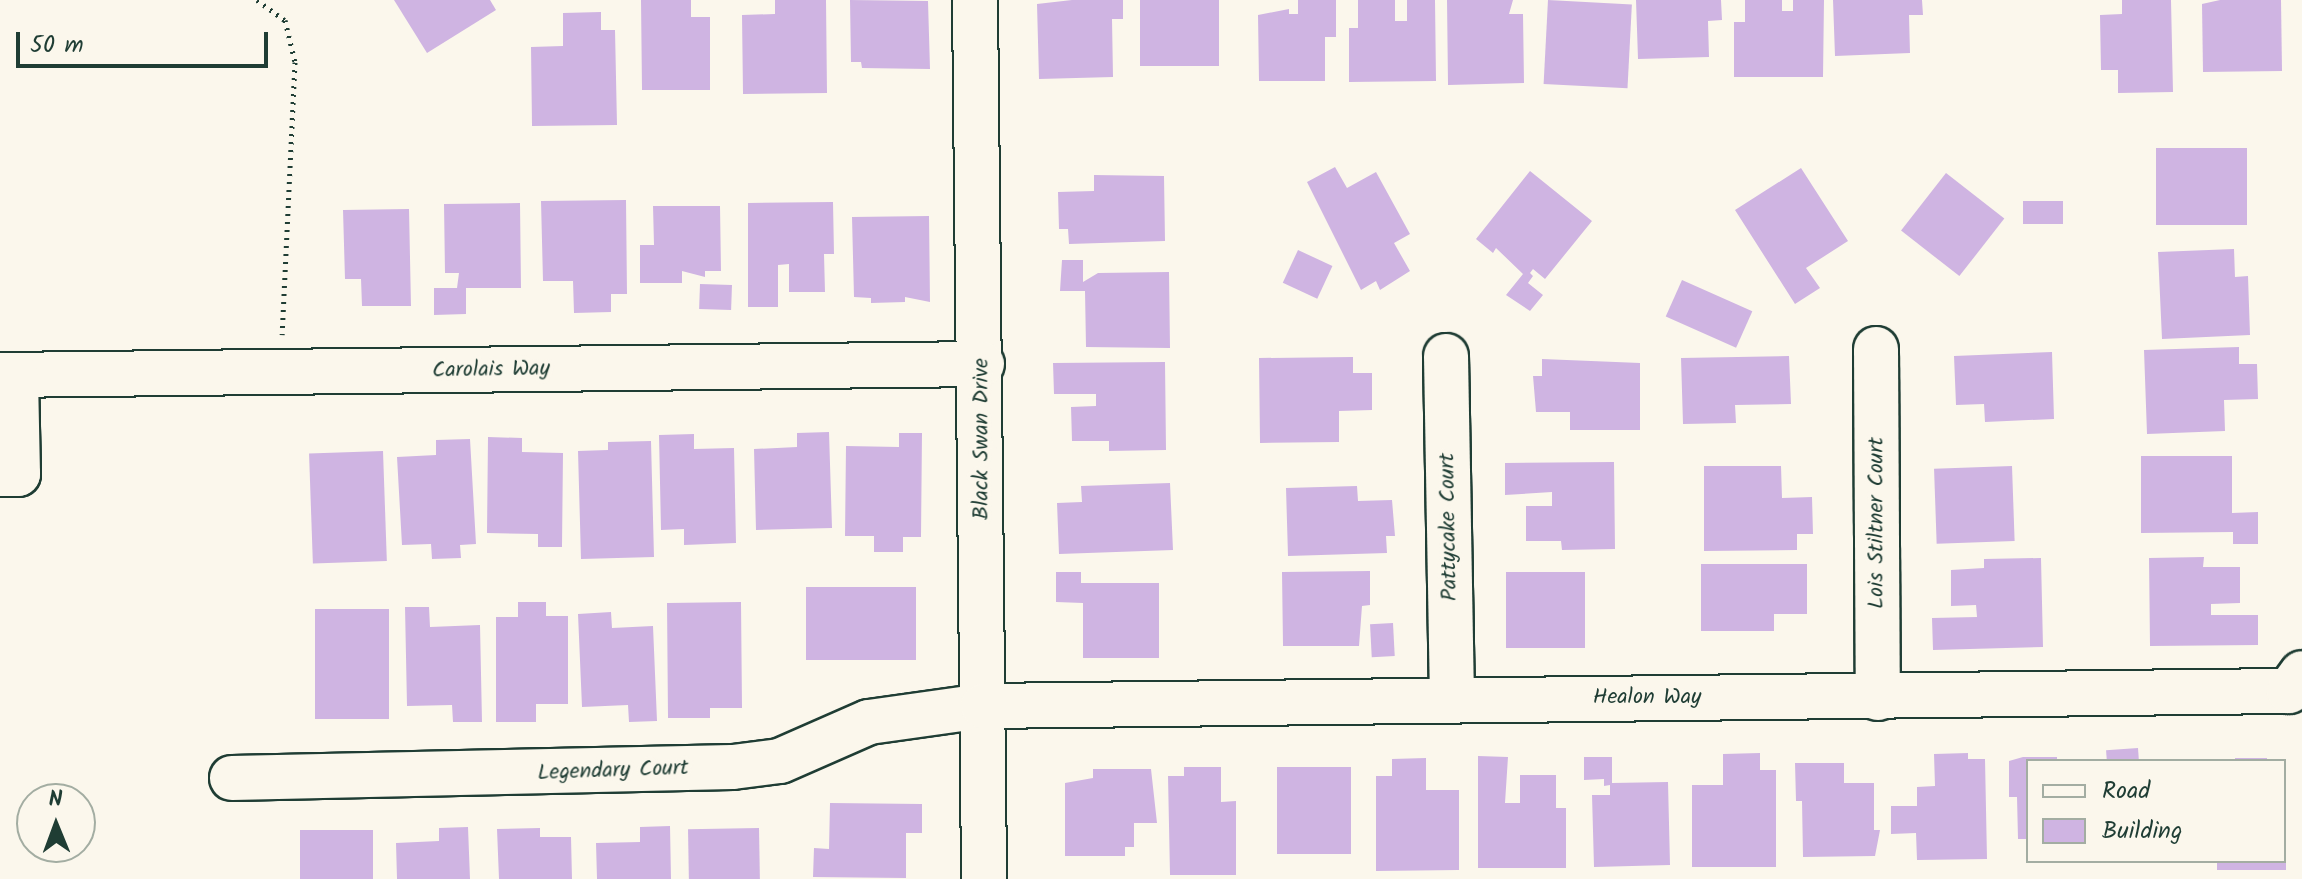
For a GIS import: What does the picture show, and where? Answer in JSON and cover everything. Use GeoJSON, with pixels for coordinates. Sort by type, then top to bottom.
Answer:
{"type":"FeatureCollection","features":[{"type":"Feature","properties":{"kind":"street","name":"Black Swan Drive"},"geometry":{"type":"LineString","coordinates":[[975,0],[982,364],[984,879]]}},
{"type":"Feature","properties":{"kind":"street","name":"Lois Stiltner Court"},"geometry":{"type":"LineString","coordinates":[[1876,349],[1878,698]]}},
{"type":"Feature","properties":{"kind":"street","name":"Pattycake Court"},"geometry":{"type":"LineString","coordinates":[[1446,356],[1452,698]]}},
{"type":"Feature","properties":{"kind":"street","name":"Carolais Way"},"geometry":{"type":"LineString","coordinates":[[8,375],[982,364]]}},
{"type":"Feature","properties":{"kind":"street"},"geometry":{"type":"LineString","coordinates":[[0,474],[18,474],[8,375]]}},
{"type":"Feature","properties":{"kind":"street","name":"Healon Way"},"geometry":{"type":"LineString","coordinates":[[983,706],[1452,698],[1878,698],[2289,691],[2302,673]]}},
{"type":"Feature","properties":{"kind":"street","name":"Legendary Court"},"geometry":{"type":"LineString","coordinates":[[232,778],[733,767],[780,761],[869,722],[983,706]]}},
{"type":"Feature","properties":{"kind":"path"},"geometry":{"type":"LineString","coordinates":[[257,0],[285,20],[295,62],[280,372]]}},
{"type":"Feature","properties":{"kind":"building"},"geometry":{"type":"Polygon","coordinates":[[[394,0],[490,0],[496,10],[427,53],[394,0]]]}},
{"type":"Feature","properties":{"kind":"building"},"geometry":{"type":"Polygon","coordinates":[[[641,0],[691,0],[691,17],[710,17],[710,90],[642,90],[641,0]]]}},
{"type":"Feature","properties":{"kind":"building"},"geometry":{"type":"Polygon","coordinates":[[[775,0],[826,0],[827,93],[743,94],[742,15],[775,14],[775,0]]]}},
{"type":"Feature","properties":{"kind":"building"},"geometry":{"type":"Polygon","coordinates":[[[850,0],[928,1],[930,69],[862,68],[861,62],[851,62],[850,0]]]}},
{"type":"Feature","properties":{"kind":"building"},"geometry":{"type":"Polygon","coordinates":[[[1123,0],[1123,19],[1112,19],[1113,77],[1039,79],[1037,4],[1123,0]]]}},
{"type":"Feature","properties":{"kind":"building"},"geometry":{"type":"Polygon","coordinates":[[[1140,0],[1219,0],[1219,66],[1140,66],[1140,0]]]}},
{"type":"Feature","properties":{"kind":"building"},"geometry":{"type":"Polygon","coordinates":[[[1298,0],[1336,0],[1336,37],[1325,37],[1325,81],[1259,81],[1258,15],[1289,9],[1289,14],[1298,14],[1298,0]]]}},
{"type":"Feature","properties":{"kind":"building"},"geometry":{"type":"Polygon","coordinates":[[[1358,0],[1395,0],[1395,21],[1407,21],[1407,0],[1435,0],[1436,81],[1349,82],[1349,28],[1358,28],[1358,0]]]}},
{"type":"Feature","properties":{"kind":"building"},"geometry":{"type":"Polygon","coordinates":[[[1447,0],[1513,0],[1509,14],[1523,14],[1524,83],[1448,85],[1447,0]]]}},
{"type":"Feature","properties":{"kind":"building"},"geometry":{"type":"Polygon","coordinates":[[[1548,0],[1632,4],[1627,88],[1544,84],[1548,0]]]}},
{"type":"Feature","properties":{"kind":"building"},"geometry":{"type":"Polygon","coordinates":[[[1636,0],[1721,0],[1722,20],[1708,21],[1709,57],[1638,59],[1636,0]]]}},
{"type":"Feature","properties":{"kind":"building"},"geometry":{"type":"Polygon","coordinates":[[[1745,0],[1782,0],[1782,11],[1793,11],[1793,0],[1824,0],[1823,77],[1734,77],[1734,22],[1745,22],[1745,0]]]}},
{"type":"Feature","properties":{"kind":"building"},"geometry":{"type":"Polygon","coordinates":[[[1833,0],[1922,0],[1923,15],[1909,15],[1910,53],[1835,56],[1833,0]]]}},
{"type":"Feature","properties":{"kind":"building"},"geometry":{"type":"Polygon","coordinates":[[[2122,0],[2171,0],[2173,92],[2118,93],[2118,70],[2101,70],[2100,15],[2122,14],[2122,0]]]}},
{"type":"Feature","properties":{"kind":"building"},"geometry":{"type":"Polygon","coordinates":[[[2220,0],[2281,0],[2282,71],[2203,72],[2202,4],[2220,0]]]}},
{"type":"Feature","properties":{"kind":"building"},"geometry":{"type":"Polygon","coordinates":[[[601,12],[601,30],[615,30],[617,125],[532,126],[531,47],[563,46],[563,13],[601,12]]]}},
{"type":"Feature","properties":{"kind":"building"},"geometry":{"type":"Polygon","coordinates":[[[2156,148],[2247,148],[2247,225],[2156,225],[2156,148]]]}},
{"type":"Feature","properties":{"kind":"building"},"geometry":{"type":"Polygon","coordinates":[[[1335,167],[1347,188],[1376,172],[1410,234],[1394,243],[1410,271],[1380,290],[1376,281],[1361,290],[1307,182],[1335,167]]]}},
{"type":"Feature","properties":{"kind":"building"},"geometry":{"type":"Polygon","coordinates":[[[1801,168],[1848,241],[1806,268],[1820,288],[1795,304],[1735,210],[1801,168]]]}},
{"type":"Feature","properties":{"kind":"building"},"geometry":{"type":"Polygon","coordinates":[[[1530,171],[1592,221],[1545,279],[1533,269],[1530,273],[1533,276],[1528,283],[1543,295],[1530,311],[1506,295],[1523,274],[1496,248],[1493,253],[1476,239],[1530,171]]]}},
{"type":"Feature","properties":{"kind":"building"},"geometry":{"type":"Polygon","coordinates":[[[1946,173],[2004,219],[1959,276],[1901,231],[1946,173]]]}},
{"type":"Feature","properties":{"kind":"building"},"geometry":{"type":"Polygon","coordinates":[[[1094,175],[1164,176],[1165,241],[1069,244],[1068,229],[1059,229],[1058,192],[1094,191],[1094,175]]]}},
{"type":"Feature","properties":{"kind":"building"},"geometry":{"type":"Polygon","coordinates":[[[626,200],[627,294],[611,294],[611,312],[574,313],[573,281],[543,281],[541,201],[626,200]]]}},
{"type":"Feature","properties":{"kind":"building"},"geometry":{"type":"Polygon","coordinates":[[[2023,201],[2063,201],[2063,224],[2023,224],[2023,201]]]}},
{"type":"Feature","properties":{"kind":"building"},"geometry":{"type":"Polygon","coordinates":[[[833,202],[834,254],[824,254],[825,292],[789,292],[789,264],[778,265],[778,307],[748,307],[748,203],[833,202]]]}},
{"type":"Feature","properties":{"kind":"building"},"geometry":{"type":"Polygon","coordinates":[[[520,203],[521,288],[466,288],[466,314],[434,315],[434,288],[457,288],[459,273],[445,273],[444,204],[520,203]]]}},
{"type":"Feature","properties":{"kind":"building"},"geometry":{"type":"Polygon","coordinates":[[[653,206],[720,206],[721,271],[705,271],[705,277],[682,271],[682,283],[640,283],[640,245],[654,245],[653,206]]]}},
{"type":"Feature","properties":{"kind":"building"},"geometry":{"type":"Polygon","coordinates":[[[409,209],[411,306],[362,306],[361,279],[345,279],[343,210],[409,209]]]}},
{"type":"Feature","properties":{"kind":"building"},"geometry":{"type":"Polygon","coordinates":[[[929,216],[930,302],[905,297],[905,302],[871,303],[871,298],[854,297],[852,217],[929,216]]]}},
{"type":"Feature","properties":{"kind":"building"},"geometry":{"type":"Polygon","coordinates":[[[2234,249],[2235,277],[2248,276],[2250,335],[2162,339],[2158,252],[2234,249]]]}},
{"type":"Feature","properties":{"kind":"building"},"geometry":{"type":"Polygon","coordinates":[[[1298,250],[1332,266],[1317,299],[1283,283],[1298,250]]]}},
{"type":"Feature","properties":{"kind":"building"},"geometry":{"type":"Polygon","coordinates":[[[1062,260],[1083,260],[1083,282],[1098,273],[1169,272],[1170,348],[1086,347],[1085,291],[1060,291],[1062,260]]]}},
{"type":"Feature","properties":{"kind":"building"},"geometry":{"type":"Polygon","coordinates":[[[1682,280],[1752,311],[1736,348],[1666,317],[1682,280]]]}},
{"type":"Feature","properties":{"kind":"building"},"geometry":{"type":"Polygon","coordinates":[[[700,284],[732,285],[731,310],[699,309],[700,284]]]}},
{"type":"Feature","properties":{"kind":"building"},"geometry":{"type":"Polygon","coordinates":[[[2239,347],[2239,364],[2257,364],[2258,399],[2224,400],[2225,431],[2147,434],[2144,350],[2239,347]]]}},
{"type":"Feature","properties":{"kind":"building"},"geometry":{"type":"Polygon","coordinates":[[[2052,352],[2054,419],[1985,422],[1984,404],[1956,405],[1954,356],[2052,352]]]}},
{"type":"Feature","properties":{"kind":"building"},"geometry":{"type":"Polygon","coordinates":[[[1789,356],[1791,404],[1735,405],[1736,423],[1683,424],[1681,358],[1789,356]]]}},
{"type":"Feature","properties":{"kind":"building"},"geometry":{"type":"Polygon","coordinates":[[[1353,357],[1353,373],[1372,373],[1372,410],[1339,411],[1339,442],[1260,443],[1259,358],[1353,357]]]}},
{"type":"Feature","properties":{"kind":"building"},"geometry":{"type":"Polygon","coordinates":[[[1542,359],[1640,363],[1640,430],[1570,430],[1570,412],[1536,412],[1533,376],[1542,376],[1542,359]]]}},
{"type":"Feature","properties":{"kind":"building"},"geometry":{"type":"Polygon","coordinates":[[[1165,362],[1166,450],[1109,451],[1109,441],[1072,441],[1071,407],[1096,406],[1096,394],[1054,394],[1053,363],[1165,362]]]}},
{"type":"Feature","properties":{"kind":"building"},"geometry":{"type":"Polygon","coordinates":[[[829,432],[832,528],[756,530],[754,449],[797,447],[797,433],[829,432]]]}},
{"type":"Feature","properties":{"kind":"building"},"geometry":{"type":"Polygon","coordinates":[[[899,433],[922,433],[921,537],[903,537],[903,552],[874,552],[874,536],[845,536],[846,446],[899,447],[899,433]]]}},
{"type":"Feature","properties":{"kind":"building"},"geometry":{"type":"Polygon","coordinates":[[[694,434],[694,449],[734,448],[736,543],[684,545],[684,529],[661,530],[659,435],[694,434]]]}},
{"type":"Feature","properties":{"kind":"building"},"geometry":{"type":"Polygon","coordinates":[[[488,437],[522,438],[522,452],[563,453],[562,547],[538,547],[538,534],[487,533],[488,437]]]}},
{"type":"Feature","properties":{"kind":"building"},"geometry":{"type":"Polygon","coordinates":[[[470,439],[476,544],[460,545],[461,558],[432,559],[431,544],[402,545],[397,457],[436,455],[436,440],[470,439]]]}},
{"type":"Feature","properties":{"kind":"building"},"geometry":{"type":"Polygon","coordinates":[[[651,441],[654,557],[581,559],[578,451],[608,450],[608,442],[651,441]]]}},
{"type":"Feature","properties":{"kind":"building"},"geometry":{"type":"Polygon","coordinates":[[[383,451],[387,561],[313,564],[309,454],[383,451]]]}},
{"type":"Feature","properties":{"kind":"building"},"geometry":{"type":"Polygon","coordinates":[[[2141,456],[2232,456],[2232,513],[2258,512],[2258,544],[2233,544],[2233,532],[2141,533],[2141,456]]]}},
{"type":"Feature","properties":{"kind":"building"},"geometry":{"type":"Polygon","coordinates":[[[1614,462],[1615,549],[1562,550],[1561,541],[1526,541],[1526,506],[1552,506],[1552,492],[1505,495],[1505,463],[1614,462]]]}},
{"type":"Feature","properties":{"kind":"building"},"geometry":{"type":"Polygon","coordinates":[[[1704,466],[1781,466],[1782,498],[1812,497],[1813,534],[1797,534],[1797,550],[1704,551],[1704,466]]]}},
{"type":"Feature","properties":{"kind":"building"},"geometry":{"type":"Polygon","coordinates":[[[2012,466],[2015,541],[1937,544],[1934,469],[2012,466]]]}},
{"type":"Feature","properties":{"kind":"building"},"geometry":{"type":"Polygon","coordinates":[[[1170,483],[1173,550],[1059,554],[1057,503],[1082,502],[1081,486],[1170,483]]]}},
{"type":"Feature","properties":{"kind":"building"},"geometry":{"type":"Polygon","coordinates":[[[1357,486],[1358,501],[1392,500],[1395,536],[1386,536],[1387,553],[1288,556],[1286,488],[1357,486]]]}},
{"type":"Feature","properties":{"kind":"building"},"geometry":{"type":"Polygon","coordinates":[[[2204,557],[2203,567],[2240,567],[2240,603],[2211,604],[2211,615],[2258,615],[2258,645],[2150,646],[2149,558],[2204,557]]]}},
{"type":"Feature","properties":{"kind":"building"},"geometry":{"type":"Polygon","coordinates":[[[2041,558],[2043,647],[1933,650],[1932,618],[1977,617],[1976,605],[1951,606],[1951,570],[1984,568],[1984,559],[2041,558]]]}},
{"type":"Feature","properties":{"kind":"building"},"geometry":{"type":"Polygon","coordinates":[[[1701,564],[1807,564],[1807,614],[1774,614],[1774,631],[1701,631],[1701,564]]]}},
{"type":"Feature","properties":{"kind":"building"},"geometry":{"type":"Polygon","coordinates":[[[1370,571],[1370,605],[1362,606],[1359,646],[1283,646],[1282,572],[1370,571]]]}},
{"type":"Feature","properties":{"kind":"building"},"geometry":{"type":"Polygon","coordinates":[[[1056,572],[1081,572],[1081,583],[1159,583],[1159,658],[1083,658],[1083,603],[1056,602],[1056,572]]]}},
{"type":"Feature","properties":{"kind":"building"},"geometry":{"type":"Polygon","coordinates":[[[1506,572],[1585,572],[1585,648],[1506,648],[1506,572]]]}},
{"type":"Feature","properties":{"kind":"building"},"geometry":{"type":"Polygon","coordinates":[[[806,587],[916,587],[916,660],[806,660],[806,587]]]}},
{"type":"Feature","properties":{"kind":"building"},"geometry":{"type":"Polygon","coordinates":[[[518,602],[546,602],[546,616],[568,616],[568,704],[536,704],[536,722],[496,722],[496,617],[518,617],[518,602]]]}},
{"type":"Feature","properties":{"kind":"building"},"geometry":{"type":"Polygon","coordinates":[[[741,602],[742,708],[710,708],[710,718],[668,718],[667,603],[741,602]]]}},
{"type":"Feature","properties":{"kind":"building"},"geometry":{"type":"Polygon","coordinates":[[[405,607],[429,607],[430,627],[480,625],[482,722],[453,722],[452,705],[407,706],[405,607]]]}},
{"type":"Feature","properties":{"kind":"building"},"geometry":{"type":"Polygon","coordinates":[[[315,609],[389,609],[389,719],[315,719],[315,609]]]}},
{"type":"Feature","properties":{"kind":"building"},"geometry":{"type":"Polygon","coordinates":[[[611,612],[612,628],[653,626],[657,721],[629,722],[628,705],[582,707],[578,614],[611,612]]]}},
{"type":"Feature","properties":{"kind":"building"},"geometry":{"type":"Polygon","coordinates":[[[1393,623],[1395,656],[1372,657],[1370,624],[1393,623]]]}},
{"type":"Feature","properties":{"kind":"building"},"geometry":{"type":"Polygon","coordinates":[[[2138,748],[2139,759],[2107,759],[2106,750],[2138,748]]]}},
{"type":"Feature","properties":{"kind":"building"},"geometry":{"type":"Polygon","coordinates":[[[1760,753],[1760,770],[1776,770],[1776,867],[1692,867],[1692,785],[1723,785],[1723,754],[1760,753]]]}},
{"type":"Feature","properties":{"kind":"building"},"geometry":{"type":"Polygon","coordinates":[[[1968,753],[1968,759],[1985,759],[1987,859],[1917,860],[1916,833],[1891,834],[1891,806],[1917,806],[1917,787],[1935,786],[1934,754],[1968,753]]]}},
{"type":"Feature","properties":{"kind":"building"},"geometry":{"type":"Polygon","coordinates":[[[1478,756],[1508,757],[1505,803],[1520,803],[1520,775],[1556,775],[1556,808],[1566,808],[1566,868],[1478,868],[1478,756]]]}},
{"type":"Feature","properties":{"kind":"building"},"geometry":{"type":"Polygon","coordinates":[[[1584,757],[1612,757],[1612,783],[1668,782],[1670,865],[1594,867],[1592,795],[1610,795],[1610,785],[1604,786],[1604,779],[1584,780],[1584,757]]]}},
{"type":"Feature","properties":{"kind":"building"},"geometry":{"type":"Polygon","coordinates":[[[2023,757],[2057,757],[2026,759],[2026,839],[2018,839],[2017,797],[2009,797],[2009,761],[2023,757]]]}},
{"type":"Feature","properties":{"kind":"building"},"geometry":{"type":"Polygon","coordinates":[[[1426,758],[1426,790],[1459,790],[1459,870],[1376,871],[1376,776],[1392,776],[1392,759],[1426,758]]]}},
{"type":"Feature","properties":{"kind":"building"},"geometry":{"type":"Polygon","coordinates":[[[1795,763],[1844,763],[1844,783],[1874,783],[1874,830],[1880,830],[1875,856],[1803,857],[1802,801],[1796,801],[1795,763]]]}},
{"type":"Feature","properties":{"kind":"building"},"geometry":{"type":"Polygon","coordinates":[[[1184,767],[1221,767],[1221,802],[1236,801],[1236,875],[1170,875],[1168,776],[1184,776],[1184,767]]]}},
{"type":"Feature","properties":{"kind":"building"},"geometry":{"type":"Polygon","coordinates":[[[1277,767],[1351,767],[1351,854],[1277,854],[1277,767]]]}},
{"type":"Feature","properties":{"kind":"building"},"geometry":{"type":"Polygon","coordinates":[[[1093,769],[1151,769],[1157,823],[1134,823],[1134,847],[1125,847],[1125,856],[1065,856],[1065,783],[1093,778],[1093,769]]]}},
{"type":"Feature","properties":{"kind":"building"},"geometry":{"type":"Polygon","coordinates":[[[830,803],[922,804],[922,833],[906,833],[906,878],[813,877],[814,848],[829,849],[830,803]]]}},
{"type":"Feature","properties":{"kind":"building"},"geometry":{"type":"Polygon","coordinates":[[[670,826],[671,879],[597,879],[596,843],[640,842],[640,827],[670,826]]]}},
{"type":"Feature","properties":{"kind":"building"},"geometry":{"type":"Polygon","coordinates":[[[468,827],[470,879],[397,879],[396,843],[439,841],[439,828],[468,827]]]}},
{"type":"Feature","properties":{"kind":"building"},"geometry":{"type":"Polygon","coordinates":[[[540,828],[540,837],[571,837],[572,879],[499,879],[497,829],[540,828]]]}},
{"type":"Feature","properties":{"kind":"building"},"geometry":{"type":"Polygon","coordinates":[[[759,828],[760,879],[689,879],[688,829],[759,828]]]}},
{"type":"Feature","properties":{"kind":"building"},"geometry":{"type":"Polygon","coordinates":[[[300,830],[373,830],[373,879],[300,879],[300,830]]]}},
{"type":"Feature","properties":{"kind":"building"},"geometry":{"type":"Polygon","coordinates":[[[2217,863],[2286,863],[2286,870],[2217,870],[2217,863]]]}}]}
